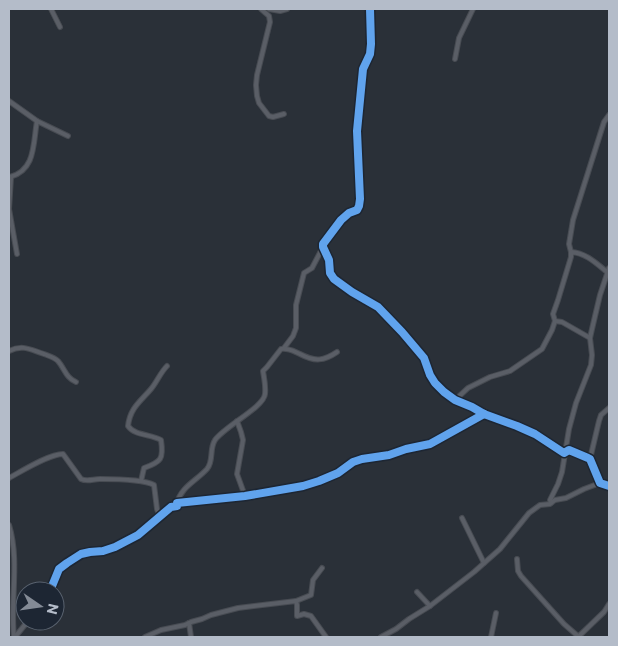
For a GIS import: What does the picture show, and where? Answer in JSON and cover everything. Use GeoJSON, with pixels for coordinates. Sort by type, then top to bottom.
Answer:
{"type":"FeatureCollection","features":[{"type":"Feature","properties":{"kind":"street"},"geometry":{"type":"LineString","coordinates":[[51,9],[60,27]]}},
{"type":"Feature","properties":{"kind":"street"},"geometry":{"type":"LineString","coordinates":[[261,9],[270,19],[257,75],[257,96],[259,103],[269,116],[273,117],[284,114]]}},
{"type":"Feature","properties":{"kind":"street"},"geometry":{"type":"LineString","coordinates":[[269,9],[280,11],[287,9]]}},
{"type":"Feature","properties":{"kind":"street"},"geometry":{"type":"LineString","coordinates":[[177,506],[178,498],[182,492],[207,469],[214,442],[218,436],[256,408],[264,398],[263,370],[293,336],[296,328],[296,305],[304,273],[312,268],[324,242],[341,220],[349,213],[357,210],[359,206],[357,131],[363,70],[370,54],[370,9]]}},
{"type":"Feature","properties":{"kind":"street"},"geometry":{"type":"LineString","coordinates":[[455,59],[459,38],[474,9]]}},
{"type":"Feature","properties":{"kind":"street"},"geometry":{"type":"LineString","coordinates":[[9,101],[37,121],[68,136]]}},
{"type":"Feature","properties":{"kind":"street"},"geometry":{"type":"LineString","coordinates":[[455,400],[468,388],[490,377],[510,371],[542,349],[555,322],[553,314],[571,257],[569,244],[577,206],[605,120],[609,115]]}},
{"type":"Feature","properties":{"kind":"street"},"geometry":{"type":"LineString","coordinates":[[17,254],[9,209],[10,177],[24,170],[33,156],[37,121]]}},
{"type":"Feature","properties":{"kind":"street"},"geometry":{"type":"LineString","coordinates":[[322,247],[328,260],[331,275],[352,292],[378,307],[424,358],[430,375],[440,388],[455,400],[484,414],[535,434],[564,453]]}},
{"type":"Feature","properties":{"kind":"street"},"geometry":{"type":"LineString","coordinates":[[552,503],[550,500],[562,472],[564,453],[576,403],[591,365],[590,338],[608,270],[577,252],[571,252]]}},
{"type":"Feature","properties":{"kind":"street"},"geometry":{"type":"LineString","coordinates":[[555,322],[562,322],[590,338]]}},
{"type":"Feature","properties":{"kind":"street"},"geometry":{"type":"LineString","coordinates":[[9,351],[14,348],[24,347],[51,356],[57,360],[68,378],[76,382]]}},
{"type":"Feature","properties":{"kind":"street"},"geometry":{"type":"LineString","coordinates":[[284,348],[310,359],[321,360],[337,352]]}},
{"type":"Feature","properties":{"kind":"street"},"geometry":{"type":"LineString","coordinates":[[141,481],[144,468],[151,466],[161,458],[161,440],[131,430],[128,426],[129,421],[133,408],[152,388],[160,373],[167,366]]}},
{"type":"Feature","properties":{"kind":"street"},"geometry":{"type":"LineString","coordinates":[[600,483],[590,459],[601,415],[609,408]]}},
{"type":"Feature","properties":{"kind":"street"},"geometry":{"type":"LineString","coordinates":[[54,581],[59,569],[81,554],[103,551],[128,540],[144,531],[171,507],[177,506],[177,503],[245,496],[303,486],[338,473],[353,462],[362,459],[430,444],[484,414]]}},
{"type":"Feature","properties":{"kind":"street"},"geometry":{"type":"LineString","coordinates":[[237,421],[243,440],[237,474],[245,496]]}},
{"type":"Feature","properties":{"kind":"street"},"geometry":{"type":"LineString","coordinates":[[564,453],[569,450],[590,459]]}},
{"type":"Feature","properties":{"kind":"street"},"geometry":{"type":"LineString","coordinates":[[9,478],[62,454],[83,481],[98,479],[141,481],[154,485],[157,509],[160,516]]}},
{"type":"Feature","properties":{"kind":"street"},"geometry":{"type":"LineString","coordinates":[[381,637],[430,606],[484,563],[500,548],[529,513],[540,504],[552,503],[555,500],[566,498],[584,488],[600,483],[609,486]]}},
{"type":"Feature","properties":{"kind":"street"},"geometry":{"type":"LineString","coordinates":[[462,518],[484,563]]}},
{"type":"Feature","properties":{"kind":"street"},"geometry":{"type":"LineString","coordinates":[[9,525],[15,558],[12,621],[14,637]]}},
{"type":"Feature","properties":{"kind":"street"},"geometry":{"type":"LineString","coordinates":[[517,560],[518,571],[521,576],[564,624],[579,637],[604,612],[609,604]]}},
{"type":"Feature","properties":{"kind":"street"},"geometry":{"type":"LineString","coordinates":[[145,637],[161,630],[238,608],[296,601],[312,595],[313,580],[322,568]]}},
{"type":"Feature","properties":{"kind":"street"},"geometry":{"type":"LineString","coordinates":[[418,592],[430,606]]}},
{"type":"Feature","properties":{"kind":"street"},"geometry":{"type":"LineString","coordinates":[[296,601],[296,615],[304,614],[311,616],[326,637]]}},
{"type":"Feature","properties":{"kind":"street"},"geometry":{"type":"LineString","coordinates":[[604,612],[609,615]]}},
{"type":"Feature","properties":{"kind":"street"},"geometry":{"type":"LineString","coordinates":[[491,637],[496,613]]}},
{"type":"Feature","properties":{"kind":"street"},"geometry":{"type":"LineString","coordinates":[[189,623],[191,637]]}},
{"type":"Feature","properties":{"kind":"cycle path"},"geometry":{"type":"LineString","coordinates":[[370,9],[370,54],[363,69],[357,131],[359,206],[357,210],[349,213],[341,220],[323,244],[329,260],[330,273],[334,279],[352,292],[378,307],[402,332],[424,358],[430,375],[444,392],[455,400],[484,414],[535,434],[564,453],[569,450],[590,459],[600,483],[609,486]]}},
{"type":"Feature","properties":{"kind":"cycle path"},"geometry":{"type":"LineString","coordinates":[[54,581],[59,569],[81,554],[103,551],[138,535],[171,507],[177,506],[177,503],[245,496],[303,486],[338,473],[353,462],[362,459],[389,455],[430,444],[484,414]]}}]}
